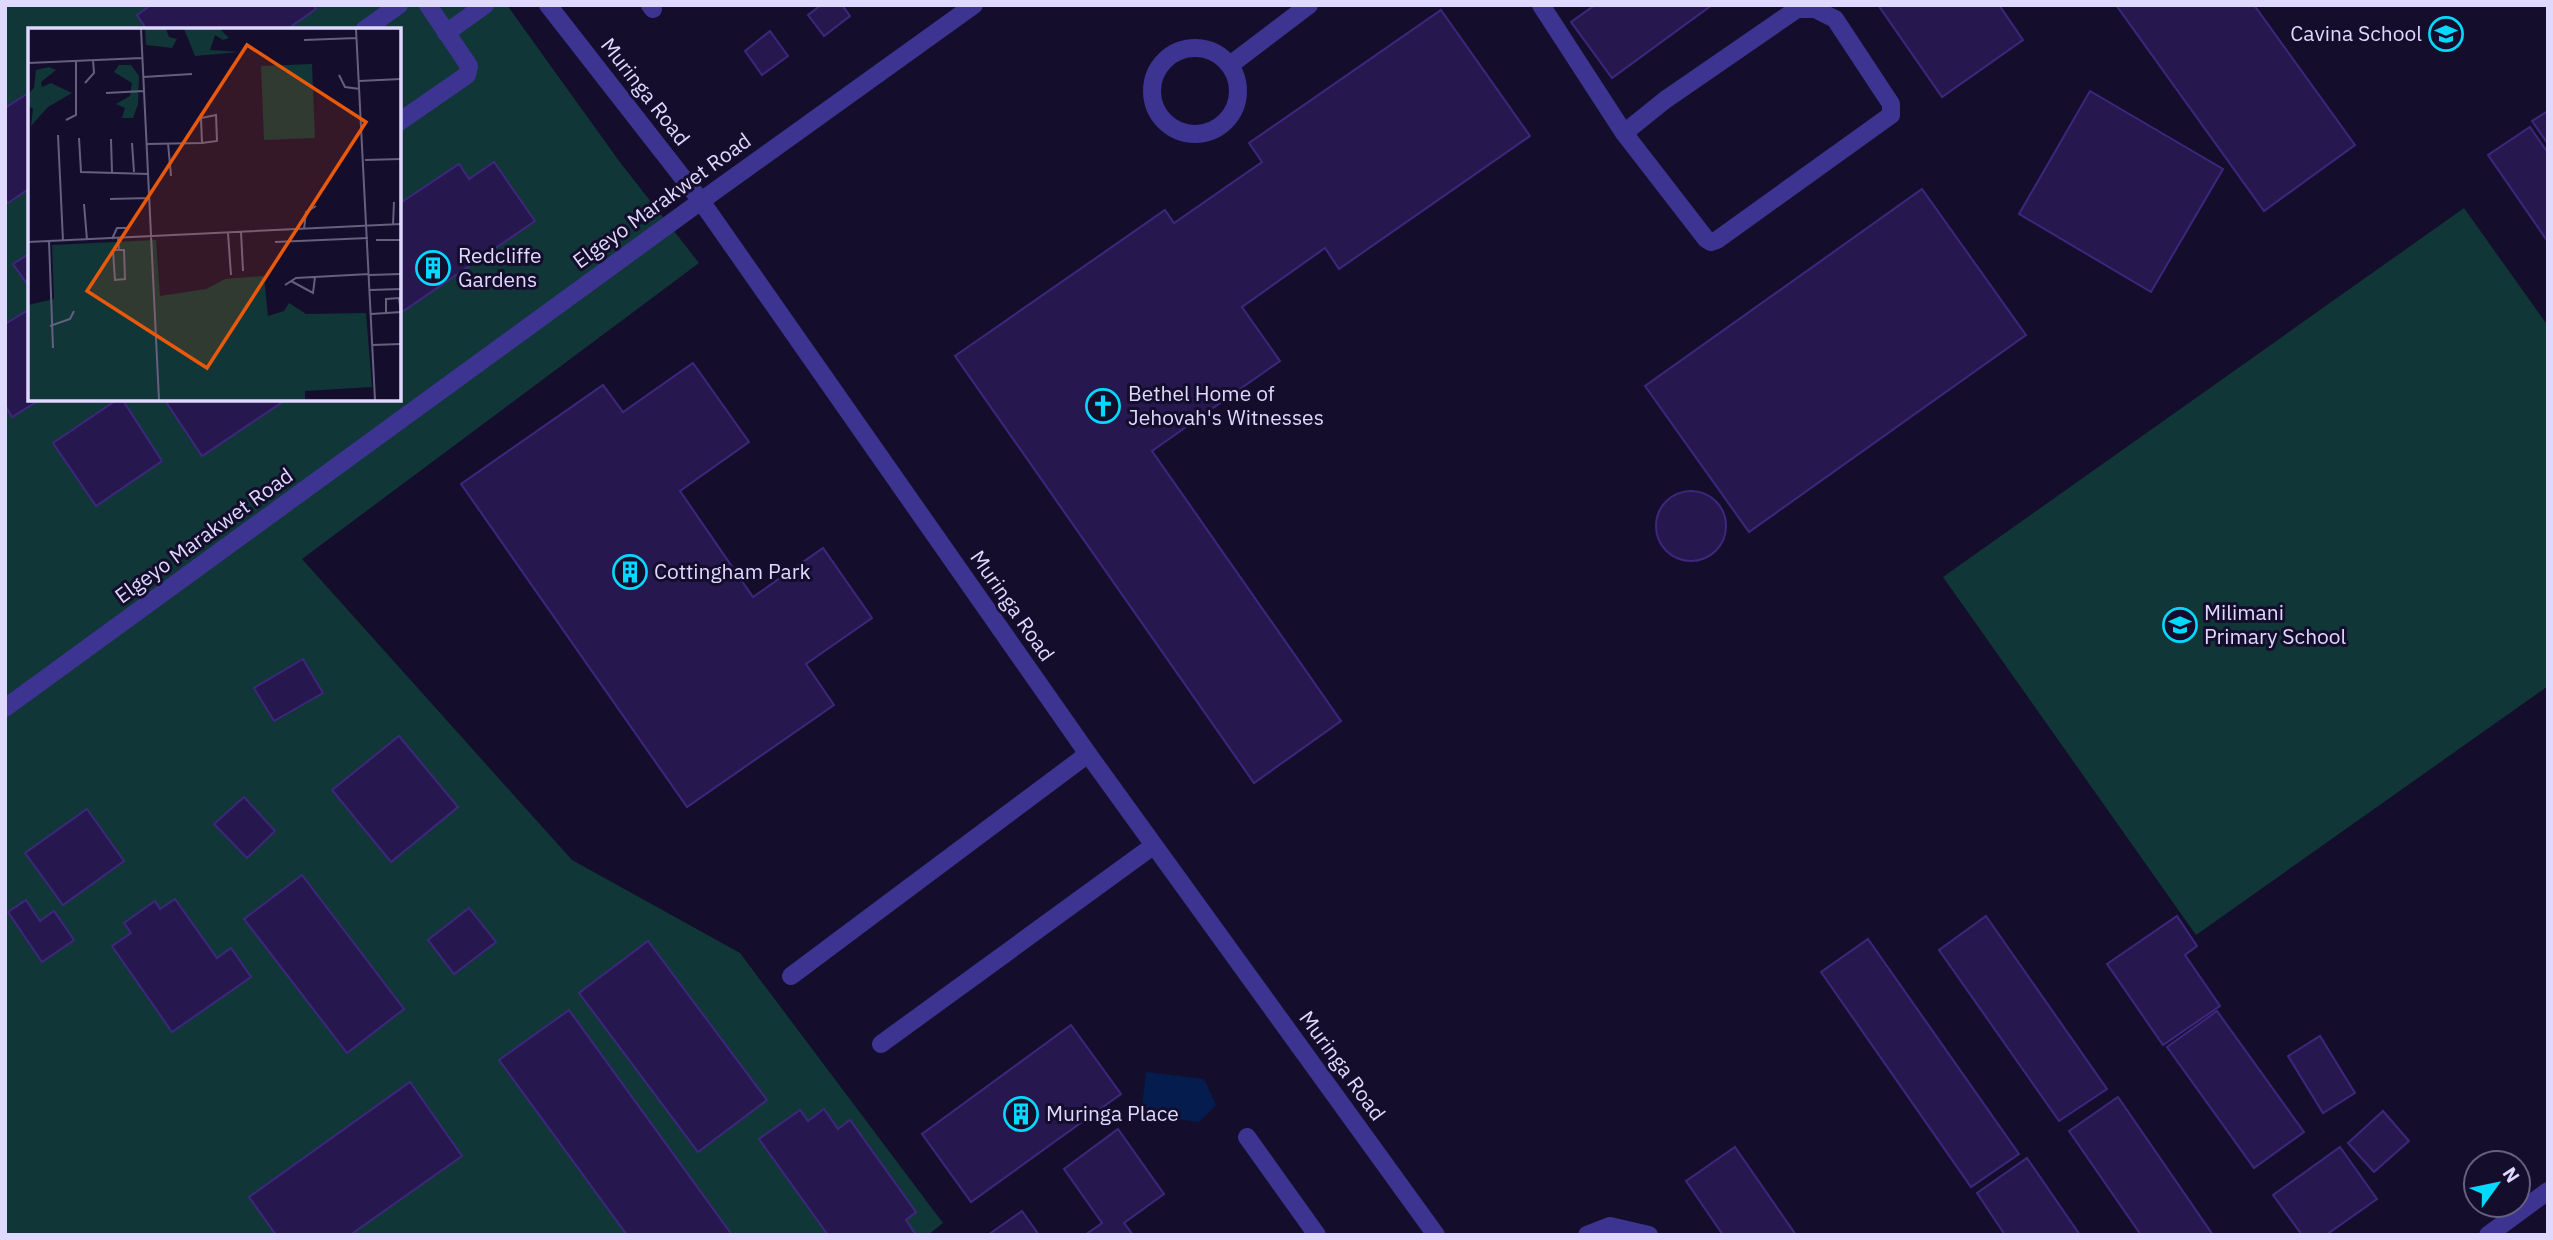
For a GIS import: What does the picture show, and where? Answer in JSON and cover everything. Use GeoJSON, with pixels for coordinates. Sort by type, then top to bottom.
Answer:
{"type":"FeatureCollection","features":[{"type":"Feature","properties":{"kind":"street"},"geometry":{"type":"LineString","coordinates":[[367,28],[399,5]]}},
{"type":"Feature","properties":{"kind":"street"},"geometry":{"type":"LineString","coordinates":[[401,121],[467,75],[469,66],[428,5]]}},
{"type":"Feature","properties":{"kind":"street"},"geometry":{"type":"LineString","coordinates":[[446,33],[485,5]]}},
{"type":"Feature","properties":{"kind":"street","name":"Muringa Road"},"geometry":{"type":"LineString","coordinates":[[548,5],[701,201],[1153,846],[1436,1235]]}},
{"type":"Feature","properties":{"kind":"street"},"geometry":{"type":"LineString","coordinates":[[1230,65],[1309,5]]}},
{"type":"Feature","properties":{"kind":"street"},"geometry":{"type":"LineString","coordinates":[[1544,6],[1624,133],[1711,242],[1891,115],[1892,109],[1835,19],[1815,9],[1797,9],[1665,100],[1624,133]]}},
{"type":"Feature","properties":{"kind":"street","name":"Elgeyo Marakwet Road"},"geometry":{"type":"LineString","coordinates":[[5,708],[967,7]]}},
{"type":"Feature","properties":{"kind":"street"},"geometry":{"type":"LineString","coordinates":[[1195,47],[1220,55],[1230,65],[1237,79],[1238,94],[1227,121],[1214,130],[1200,134],[1185,133],[1171,127],[1161,118],[1154,106],[1151,92],[1153,78],[1168,55],[1195,47]]}},
{"type":"Feature","properties":{"kind":"street"},"geometry":{"type":"LineString","coordinates":[[791,976],[1088,754]]}},
{"type":"Feature","properties":{"kind":"street"},"geometry":{"type":"LineString","coordinates":[[881,1044],[1153,846]]}},
{"type":"Feature","properties":{"kind":"street"},"geometry":{"type":"LineString","coordinates":[[1247,1137],[1317,1235]]}},
{"type":"Feature","properties":{"kind":"street"},"geometry":{"type":"LineString","coordinates":[[2488,1235],[2548,1191]]}},
{"type":"Feature","properties":{"kind":"street"},"geometry":{"type":"LineString","coordinates":[[1587,1235],[1610,1226],[1649,1235]]}},
{"type":"Feature","properties":{"kind":"green space"},"geometry":{"type":"Polygon","coordinates":[[[5,5],[507,5],[619,161],[699,263],[302,559],[572,860],[740,953],[943,1223],[928,1235],[5,1235],[5,5]]]}},
{"type":"Feature","properties":{"kind":"green space"},"geometry":{"type":"Polygon","coordinates":[[[2464,208],[2548,326],[2548,686],[2196,935],[1943,577],[2464,208]]]}},
{"type":"Feature","properties":{"kind":"water"},"geometry":{"type":"Polygon","coordinates":[[[1146,1072],[1204,1079],[1216,1105],[1199,1122],[1141,1115],[1146,1072]]]}},
{"type":"Feature","properties":{"kind":"building"},"geometry":{"type":"Polygon","coordinates":[[[151,5],[314,5],[316,9],[289,28],[146,28],[137,15],[151,5]]]}},
{"type":"Feature","properties":{"kind":"building"},"geometry":{"type":"Polygon","coordinates":[[[821,5],[842,5],[850,16],[824,36],[808,15],[821,5]]]}},
{"type":"Feature","properties":{"kind":"building"},"geometry":{"type":"Polygon","coordinates":[[[1595,5],[1712,5],[1612,78],[1571,22],[1595,5]]]}},
{"type":"Feature","properties":{"kind":"building"},"geometry":{"type":"Polygon","coordinates":[[[1878,5],[1999,5],[2023,40],[1942,97],[1878,5]]]}},
{"type":"Feature","properties":{"kind":"building"},"geometry":{"type":"Polygon","coordinates":[[[2116,5],[2254,5],[2355,145],[2264,211],[2116,5]]]}},
{"type":"Feature","properties":{"kind":"building","name":"Bethel Home of Jehovah's Witnesses"},"geometry":{"type":"Polygon","coordinates":[[[1441,10],[1530,136],[1339,269],[1325,248],[1242,307],[1280,361],[1152,451],[1341,721],[1254,783],[955,356],[1165,210],[1174,223],[1262,162],[1249,143],[1441,10]]]}},
{"type":"Feature","properties":{"kind":"building"},"geometry":{"type":"Polygon","coordinates":[[[770,31],[788,56],[762,75],[745,51],[770,31]]]}},
{"type":"Feature","properties":{"kind":"building"},"geometry":{"type":"Polygon","coordinates":[[[2090,91],[2223,169],[2151,292],[2019,214],[2090,91]]]}},
{"type":"Feature","properties":{"kind":"building"},"geometry":{"type":"Polygon","coordinates":[[[28,93],[28,189],[8,203],[5,199],[5,108],[28,93]]]}},
{"type":"Feature","properties":{"kind":"building"},"geometry":{"type":"Polygon","coordinates":[[[2548,111],[2548,144],[2532,121],[2548,111]]]}},
{"type":"Feature","properties":{"kind":"building"},"geometry":{"type":"Polygon","coordinates":[[[2530,127],[2548,153],[2548,242],[2488,155],[2530,127]]]}},
{"type":"Feature","properties":{"kind":"building","name":"Redcliffe Gardens"},"geometry":{"type":"Polygon","coordinates":[[[494,162],[535,221],[401,313],[401,203],[459,164],[469,179],[494,162]]]}},
{"type":"Feature","properties":{"kind":"building"},"geometry":{"type":"Polygon","coordinates":[[[1922,189],[2026,335],[1749,532],[1645,386],[1922,189]]]}},
{"type":"Feature","properties":{"kind":"building"},"geometry":{"type":"Polygon","coordinates":[[[28,254],[28,285],[13,264],[28,254]]]}},
{"type":"Feature","properties":{"kind":"building"},"geometry":{"type":"Polygon","coordinates":[[[28,310],[28,401],[38,401],[12,417],[5,405],[5,324],[28,310]]]}},
{"type":"Feature","properties":{"kind":"building","name":"Cottingham Park"},"geometry":{"type":"Polygon","coordinates":[[[693,363],[749,442],[680,491],[753,597],[823,548],[872,618],[806,664],[834,705],[687,807],[461,484],[603,385],[623,412],[693,363]]]}},
{"type":"Feature","properties":{"kind":"building"},"geometry":{"type":"Polygon","coordinates":[[[115,401],[123,401],[162,461],[96,506],[53,443],[115,401]]]}},
{"type":"Feature","properties":{"kind":"building"},"geometry":{"type":"Polygon","coordinates":[[[165,401],[284,401],[202,456],[165,401]]]}},
{"type":"Feature","properties":{"kind":"building"},"geometry":{"type":"Polygon","coordinates":[[[1691,491],[1716,501],[1726,526],[1716,551],[1691,561],[1666,551],[1656,526],[1666,501],[1691,491]]]}},
{"type":"Feature","properties":{"kind":"building"},"geometry":{"type":"Polygon","coordinates":[[[303,659],[323,693],[274,721],[254,688],[303,659]]]}},
{"type":"Feature","properties":{"kind":"building"},"geometry":{"type":"Polygon","coordinates":[[[399,736],[458,807],[391,862],[332,790],[399,736]]]}},
{"type":"Feature","properties":{"kind":"building"},"geometry":{"type":"Polygon","coordinates":[[[244,797],[275,831],[247,858],[214,824],[244,797]]]}},
{"type":"Feature","properties":{"kind":"building"},"geometry":{"type":"Polygon","coordinates":[[[87,809],[124,861],[63,905],[25,853],[87,809]]]}},
{"type":"Feature","properties":{"kind":"building"},"geometry":{"type":"Polygon","coordinates":[[[302,875],[404,1009],[347,1053],[244,919],[302,875]]]}},
{"type":"Feature","properties":{"kind":"building"},"geometry":{"type":"Polygon","coordinates":[[[175,899],[217,958],[231,948],[251,977],[172,1032],[112,946],[131,933],[124,923],[155,901],[160,909],[175,899]]]}},
{"type":"Feature","properties":{"kind":"building"},"geometry":{"type":"Polygon","coordinates":[[[26,900],[40,921],[54,911],[74,940],[42,962],[8,912],[26,900]]]}},
{"type":"Feature","properties":{"kind":"building"},"geometry":{"type":"Polygon","coordinates":[[[469,908],[496,942],[454,974],[428,940],[469,908]]]}},
{"type":"Feature","properties":{"kind":"building"},"geometry":{"type":"Polygon","coordinates":[[[1986,916],[2107,1089],[2059,1121],[1939,950],[1986,916]]]}},
{"type":"Feature","properties":{"kind":"building"},"geometry":{"type":"Polygon","coordinates":[[[2177,916],[2197,946],[2185,955],[2220,1006],[2163,1045],[2107,964],[2177,916]]]}},
{"type":"Feature","properties":{"kind":"building"},"geometry":{"type":"Polygon","coordinates":[[[1868,939],[2019,1154],[1971,1187],[1821,972],[1868,939]]]}},
{"type":"Feature","properties":{"kind":"building"},"geometry":{"type":"Polygon","coordinates":[[[648,941],[767,1100],[698,1152],[579,993],[648,941]]]}},
{"type":"Feature","properties":{"kind":"building"},"geometry":{"type":"Polygon","coordinates":[[[569,1010],[732,1235],[627,1235],[499,1060],[569,1010]]]}},
{"type":"Feature","properties":{"kind":"building"},"geometry":{"type":"Polygon","coordinates":[[[2217,1011],[2304,1132],[2254,1168],[2167,1047],[2217,1011]]]}},
{"type":"Feature","properties":{"kind":"building","name":"Muringa Place"},"geometry":{"type":"Polygon","coordinates":[[[1071,1025],[1121,1094],[971,1202],[922,1134],[1071,1025]]]}},
{"type":"Feature","properties":{"kind":"building"},"geometry":{"type":"Polygon","coordinates":[[[2320,1036],[2355,1093],[2323,1113],[2288,1056],[2320,1036]]]}},
{"type":"Feature","properties":{"kind":"building"},"geometry":{"type":"Polygon","coordinates":[[[410,1082],[462,1156],[350,1235],[276,1235],[249,1197],[410,1082]]]}},
{"type":"Feature","properties":{"kind":"building"},"geometry":{"type":"Polygon","coordinates":[[[2118,1097],[2213,1235],[2141,1235],[2069,1131],[2118,1097]]]}},
{"type":"Feature","properties":{"kind":"building"},"geometry":{"type":"Polygon","coordinates":[[[824,1109],[838,1129],[850,1120],[916,1212],[906,1220],[916,1235],[828,1235],[759,1139],[800,1110],[808,1121],[824,1109]]]}},
{"type":"Feature","properties":{"kind":"building"},"geometry":{"type":"Polygon","coordinates":[[[2383,1111],[2409,1141],[2374,1172],[2348,1143],[2383,1111]]]}},
{"type":"Feature","properties":{"kind":"building"},"geometry":{"type":"Polygon","coordinates":[[[1118,1129],[1164,1194],[1124,1223],[1133,1235],[1085,1235],[1102,1223],[1064,1169],[1118,1129]]]}},
{"type":"Feature","properties":{"kind":"building"},"geometry":{"type":"Polygon","coordinates":[[[1735,1147],[1796,1235],[1723,1235],[1686,1181],[1735,1147]]]}},
{"type":"Feature","properties":{"kind":"building"},"geometry":{"type":"Polygon","coordinates":[[[2340,1147],[2377,1199],[2326,1235],[2302,1235],[2273,1195],[2340,1147]]]}},
{"type":"Feature","properties":{"kind":"building"},"geometry":{"type":"Polygon","coordinates":[[[2027,1158],[2080,1235],[2005,1235],[1977,1193],[2027,1158]]]}},
{"type":"Feature","properties":{"kind":"building"},"geometry":{"type":"Polygon","coordinates":[[[1022,1211],[1039,1235],[988,1235],[1022,1211]]]}},
{"type":"Feature","properties":{"kind":"place","name":"Cavina School"},"geometry":{"type":"Point","coordinates":[2446,34]}},
{"type":"Feature","properties":{"kind":"place","name":"Redcliffe Gardens"},"geometry":{"type":"Point","coordinates":[433,268]}},
{"type":"Feature","properties":{"kind":"place","name":"Bethel Home of Jehovah's Witnesses"},"geometry":{"type":"Point","coordinates":[1103,406]}},
{"type":"Feature","properties":{"kind":"place","name":"Cottingham Park"},"geometry":{"type":"Point","coordinates":[630,572]}},
{"type":"Feature","properties":{"kind":"place","name":"Milimani Primary School"},"geometry":{"type":"Point","coordinates":[2180,625]}},
{"type":"Feature","properties":{"kind":"place","name":"Muringa Place"},"geometry":{"type":"Point","coordinates":[1021,1114]}}]}
